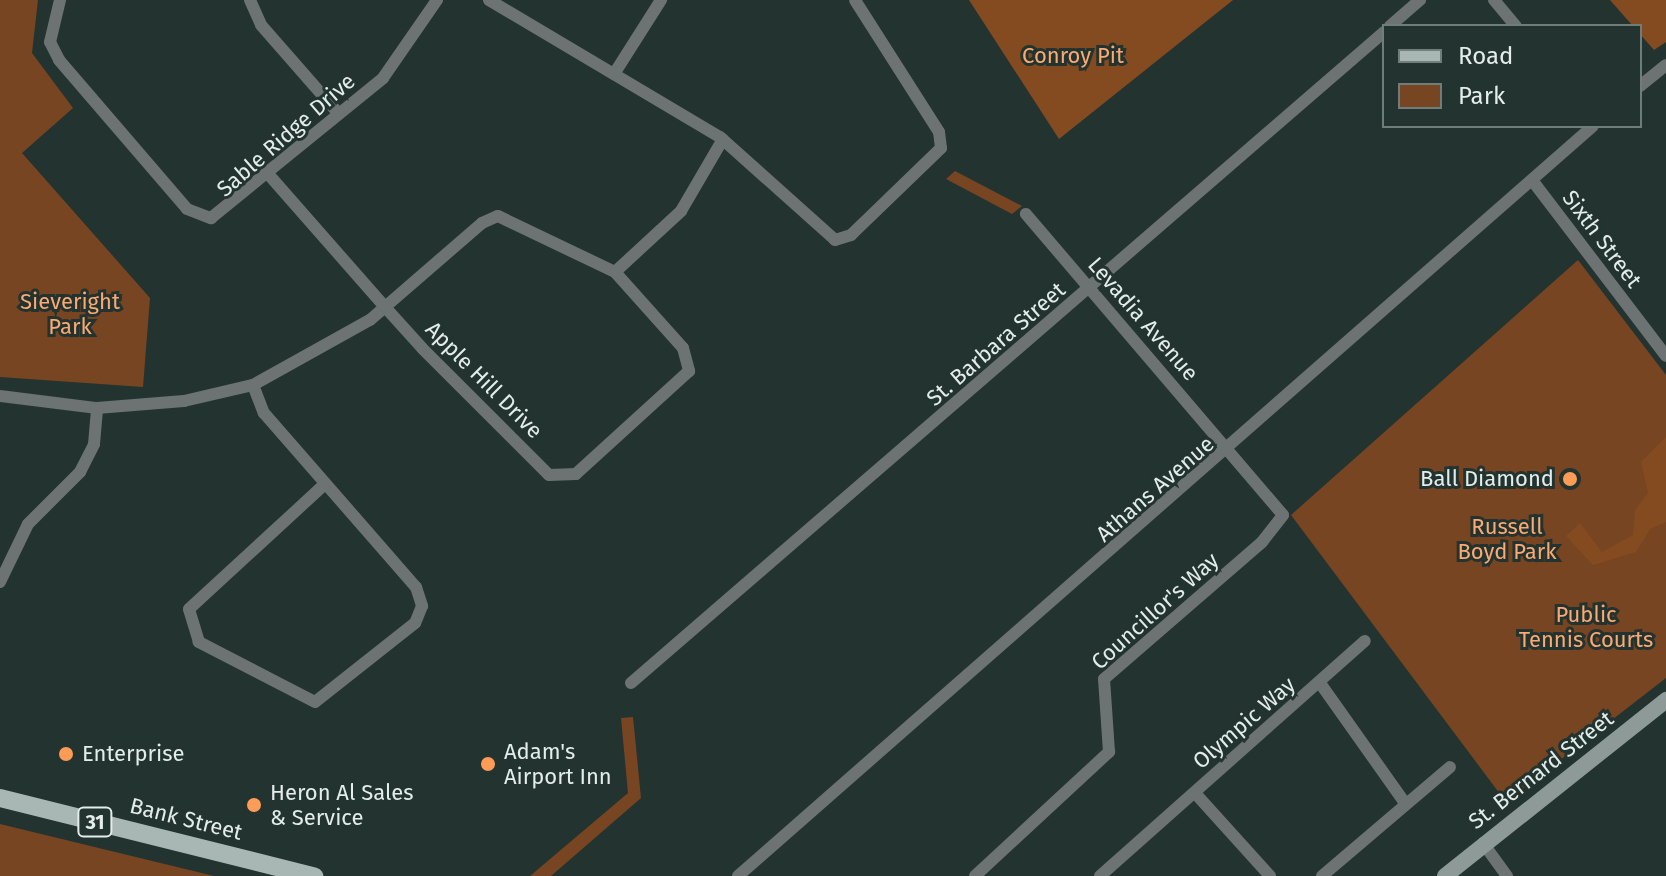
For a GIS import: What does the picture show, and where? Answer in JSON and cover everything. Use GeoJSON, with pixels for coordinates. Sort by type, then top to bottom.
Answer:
{"type":"FeatureCollection","features":[{"type":"Feature","properties":{"kind":"main road","name":"Bank Street"},"geometry":{"type":"LineString","coordinates":[[0,798],[314,876]]}},
{"type":"Feature","properties":{"kind":"street","name":"Sable Ridge Drive"},"geometry":{"type":"LineString","coordinates":[[60,0],[50,42],[59,60],[187,209],[221,216],[402,56],[437,0]]}},
{"type":"Feature","properties":{"kind":"street"},"geometry":{"type":"LineString","coordinates":[[250,0],[261,25],[339,114]]}},
{"type":"Feature","properties":{"kind":"street"},"geometry":{"type":"LineString","coordinates":[[489,0],[723,139],[835,240],[851,235],[932,164],[941,148],[939,132],[855,0]]}},
{"type":"Feature","properties":{"kind":"street"},"geometry":{"type":"LineString","coordinates":[[614,74],[661,0]]}},
{"type":"Feature","properties":{"kind":"street"},"geometry":{"type":"LineString","coordinates":[[1392,24],[1420,0]]}},
{"type":"Feature","properties":{"kind":"street"},"geometry":{"type":"LineString","coordinates":[[1494,0],[1514,24]]}},
{"type":"Feature","properties":{"kind":"street","name":"St. Barbara Street"},"geometry":{"type":"LineString","coordinates":[[631,683],[1382,34]]}},
{"type":"Feature","properties":{"kind":"street"},"geometry":{"type":"LineString","coordinates":[[1642,84],[1666,65]]}},
{"type":"Feature","properties":{"kind":"street","name":"Athans Avenue"},"geometry":{"type":"LineString","coordinates":[[738,876],[1535,184],[1591,128]]}},
{"type":"Feature","properties":{"kind":"street"},"geometry":{"type":"LineString","coordinates":[[615,272],[681,211],[723,139]]}},
{"type":"Feature","properties":{"kind":"street"},"geometry":{"type":"LineString","coordinates":[[269,175],[385,307]]}},
{"type":"Feature","properties":{"kind":"street","name":"Sixth Street"},"geometry":{"type":"LineString","coordinates":[[1535,184],[1666,356]]}},
{"type":"Feature","properties":{"kind":"street","name":"Levadia Avenue"},"geometry":{"type":"LineString","coordinates":[[1026,214],[1231,449]]}},
{"type":"Feature","properties":{"kind":"street","name":"Apple Hill Drive"},"geometry":{"type":"LineString","coordinates":[[0,396],[97,408],[184,401],[253,385],[311,360],[385,307],[498,216],[615,272],[683,348],[689,371],[669,395],[562,479],[549,475],[385,307]]}},
{"type":"Feature","properties":{"kind":"street"},"geometry":{"type":"LineString","coordinates":[[253,385],[264,413],[416,587],[422,606],[415,623],[315,702],[199,642],[189,609],[325,484]]}},
{"type":"Feature","properties":{"kind":"street"},"geometry":{"type":"LineString","coordinates":[[0,582],[28,524],[80,472],[94,444],[97,408]]}},
{"type":"Feature","properties":{"kind":"street","name":"Councillor's Way"},"geometry":{"type":"LineString","coordinates":[[975,876],[1089,778],[1109,752],[1104,679],[1282,524],[1283,515],[1231,449]]}},
{"type":"Feature","properties":{"kind":"street","name":"Olympic Way"},"geometry":{"type":"LineString","coordinates":[[1100,876],[1365,641]]}},
{"type":"Feature","properties":{"kind":"street","name":"Olympic Way"},"geometry":{"type":"LineString","coordinates":[[1320,683],[1405,803]]}},
{"type":"Feature","properties":{"kind":"street","name":"St. Bernard Street"},"geometry":{"type":"LineString","coordinates":[[1445,876],[1666,700]]}},
{"type":"Feature","properties":{"kind":"street"},"geometry":{"type":"LineString","coordinates":[[1322,876],[1450,767]]}},
{"type":"Feature","properties":{"kind":"street","name":"Olympic Way"},"geometry":{"type":"LineString","coordinates":[[1195,793],[1270,876]]}},
{"type":"Feature","properties":{"kind":"street"},"geometry":{"type":"LineString","coordinates":[[1483,843],[1507,876]]}},
{"type":"Feature","properties":{"kind":"green space","name":"Sieveright Park"},"geometry":{"type":"Polygon","coordinates":[[[0,0],[38,0],[32,53],[73,108],[22,153],[150,298],[143,387],[0,377],[0,0]]]}},
{"type":"Feature","properties":{"kind":"green space","name":"Conroy Pit"},"geometry":{"type":"Polygon","coordinates":[[[969,0],[1233,0],[1059,139],[969,0]]]}},
{"type":"Feature","properties":{"kind":"green space"},"geometry":{"type":"Polygon","coordinates":[[[1610,0],[1666,0],[1666,42],[1654,50],[1642,36],[1642,24],[1631,24],[1610,0]]]}},
{"type":"Feature","properties":{"kind":"green space"},"geometry":{"type":"Polygon","coordinates":[[[955,171],[1022,206],[1012,214],[946,179],[955,171]]]}},
{"type":"Feature","properties":{"kind":"green space","name":"Russell Boyd Park"},"geometry":{"type":"Polygon","coordinates":[[[1578,260],[1666,375],[1666,678],[1506,802],[1291,515],[1578,260]]]}},
{"type":"Feature","properties":{"kind":"green space"},"geometry":{"type":"Polygon","coordinates":[[[1666,437],[1666,522],[1650,529],[1636,552],[1593,565],[1566,536],[1580,523],[1602,552],[1633,535],[1635,510],[1648,493],[1641,462],[1666,437]]]}},
{"type":"Feature","properties":{"kind":"green space"},"geometry":{"type":"Polygon","coordinates":[[[633,717],[641,798],[551,876],[530,876],[628,793],[621,718],[633,717]]]}},
{"type":"Feature","properties":{"kind":"green space"},"geometry":{"type":"Polygon","coordinates":[[[0,824],[214,876],[0,876],[0,824]]]}},
{"type":"Feature","properties":{"kind":"place","name":"Ball Diamond"},"geometry":{"type":"Point","coordinates":[1570,479]}},
{"type":"Feature","properties":{"kind":"place","name":"Enterprise"},"geometry":{"type":"Point","coordinates":[66,754]}},
{"type":"Feature","properties":{"kind":"place","name":"Adam's Airport Inn"},"geometry":{"type":"Point","coordinates":[488,764]}},
{"type":"Feature","properties":{"kind":"place","name":"Heron Al Sales & Service"},"geometry":{"type":"Point","coordinates":[254,805]}},
{"type":"Feature","properties":{"kind":"park label","name":"Public Tennis Courts"},"geometry":{"type":"Point","coordinates":[1586,626]}}]}
